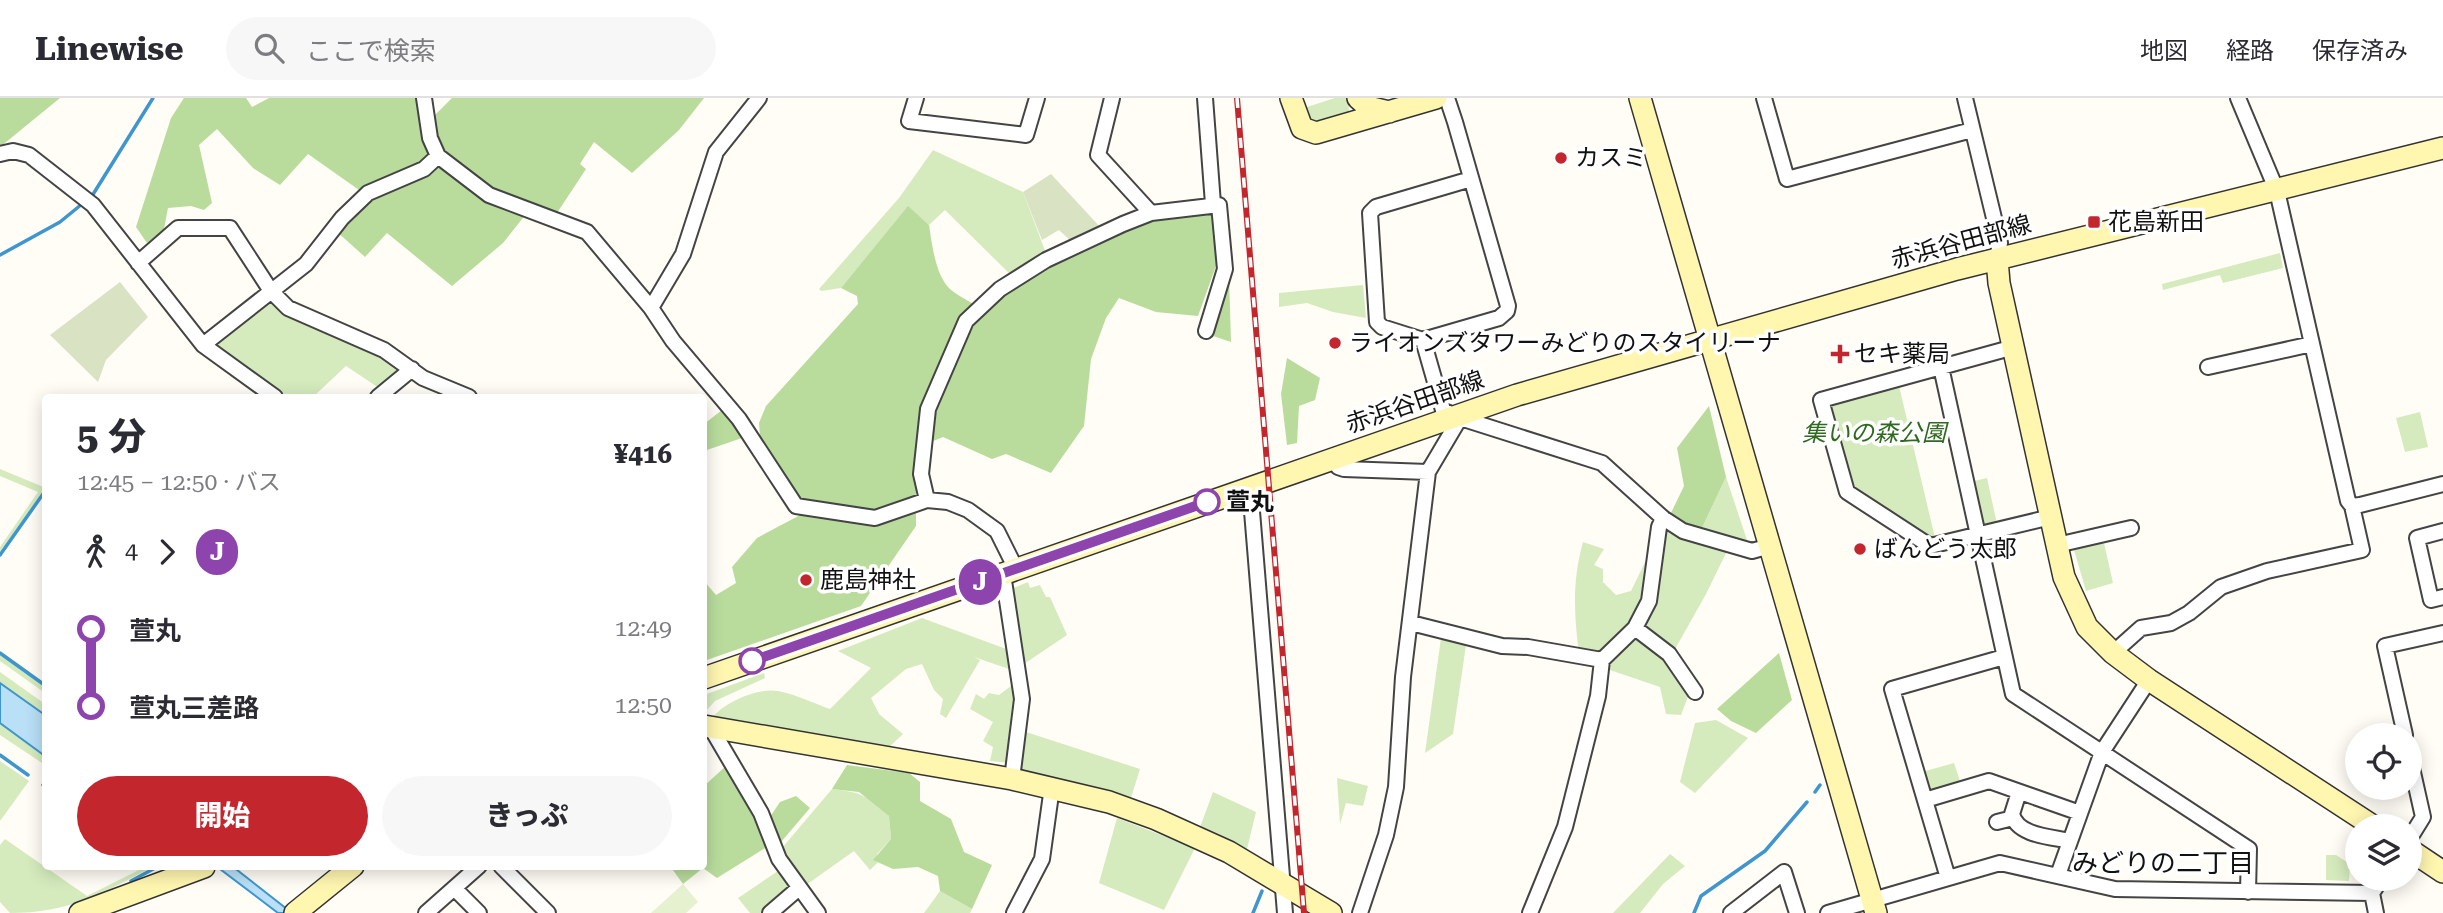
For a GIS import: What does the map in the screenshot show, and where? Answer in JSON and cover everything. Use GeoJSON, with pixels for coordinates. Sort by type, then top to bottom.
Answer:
{"type":"FeatureCollection","features":[{"type":"Feature","properties":{"kind":"street"},"geometry":{"type":"LineString","coordinates":[[424,98],[430,138],[438,156],[489,195],[587,232],[757,443],[796,506],[875,518],[927,500],[959,506],[998,531],[1009,571],[1022,699],[1012,779]]}},
{"type":"Feature","properties":{"kind":"street"},"geometry":{"type":"LineString","coordinates":[[651,309],[683,254],[716,152],[759,98]]}},
{"type":"Feature","properties":{"kind":"street"},"geometry":{"type":"LineString","coordinates":[[916,98],[909,121],[1026,135],[1037,98]]}},
{"type":"Feature","properties":{"kind":"street"},"geometry":{"type":"LineString","coordinates":[[1112,98],[1098,155],[1151,213]]}},
{"type":"Feature","properties":{"kind":"street"},"geometry":{"type":"LineString","coordinates":[[1205,98],[1213,204]]}},
{"type":"Feature","properties":{"kind":"street"},"geometry":{"type":"LineString","coordinates":[[1291,98],[1302,128],[1308,132],[1347,124],[1436,98]]}},
{"type":"Feature","properties":{"kind":"street"},"geometry":{"type":"LineString","coordinates":[[1447,98],[1471,179],[1507,311],[1499,318],[1423,340],[1382,327],[1377,322],[1370,213],[1377,207],[1471,179]]}},
{"type":"Feature","properties":{"kind":"street"},"geometry":{"type":"LineString","coordinates":[[1640,98],[1874,907]]}},
{"type":"Feature","properties":{"kind":"street"},"geometry":{"type":"LineString","coordinates":[[1965,98],[2000,243],[1997,259],[2057,545],[2064,577],[2077,610],[2087,626],[2113,653],[2149,680],[2355,814]]}},
{"type":"Feature","properties":{"kind":"street"},"geometry":{"type":"LineString","coordinates":[[2113,653],[2141,628],[2171,622],[2189,613],[2221,587],[2267,571],[2362,550],[2352,506],[2348,501],[2277,191],[2238,98]]}},
{"type":"Feature","properties":{"kind":"street"},"geometry":{"type":"LineString","coordinates":[[1347,124],[1358,99],[1368,107],[1389,112]]}},
{"type":"Feature","properties":{"kind":"street"},"geometry":{"type":"LineString","coordinates":[[1766,99],[1787,179],[1972,130]]}},
{"type":"Feature","properties":{"kind":"street","name":"赤浜谷田部線"},"geometry":{"type":"LineString","coordinates":[[707,677],[1335,458],[1710,338],[1997,259],[2443,148]]}},
{"type":"Feature","properties":{"kind":"street"},"geometry":{"type":"LineString","coordinates":[[0,154],[13,150],[29,155],[93,205],[203,345],[271,394]]}},
{"type":"Feature","properties":{"kind":"street"},"geometry":{"type":"LineString","coordinates":[[203,345],[306,264],[342,218],[368,193],[424,169],[438,156]]}},
{"type":"Feature","properties":{"kind":"street"},"geometry":{"type":"LineString","coordinates":[[927,500],[921,474],[928,409],[966,321],[1000,289],[1046,260],[1151,213],[1213,204],[1221,208],[1225,270],[1206,331]]}},
{"type":"Feature","properties":{"kind":"street"},"geometry":{"type":"LineString","coordinates":[[138,262],[178,228],[224,226],[238,237],[271,291],[288,308],[384,350],[423,378],[462,394]]}},
{"type":"Feature","properties":{"kind":"street"},"geometry":{"type":"LineString","coordinates":[[1423,340],[1443,410],[1457,417],[1602,463],[1663,519],[1683,531],[1752,551],[1770,546]]}},
{"type":"Feature","properties":{"kind":"street"},"geometry":{"type":"LineString","coordinates":[[2208,367],[2312,344]]}},
{"type":"Feature","properties":{"kind":"street"},"geometry":{"type":"LineString","coordinates":[[2014,347],[1821,400],[1847,492],[1930,546],[2051,517]]}},
{"type":"Feature","properties":{"kind":"street"},"geometry":{"type":"LineString","coordinates":[[1941,367],[2013,694],[2249,849],[2248,891]]}},
{"type":"Feature","properties":{"kind":"street"},"geometry":{"type":"LineString","coordinates":[[382,394],[412,369]]}},
{"type":"Feature","properties":{"kind":"street"},"geometry":{"type":"LineString","coordinates":[[1360,913],[1390,819],[1428,472],[1457,417]]}},
{"type":"Feature","properties":{"kind":"street"},"geometry":{"type":"LineString","coordinates":[[1335,458],[1338,467],[1344,469],[1428,472]]}},
{"type":"Feature","properties":{"kind":"street"},"geometry":{"type":"LineString","coordinates":[[2352,506],[2443,484]]}},
{"type":"Feature","properties":{"kind":"street"},"geometry":{"type":"LineString","coordinates":[[1250,487],[1285,913]]}},
{"type":"Feature","properties":{"kind":"street"},"geometry":{"type":"LineString","coordinates":[[1530,913],[1565,827],[1574,796],[1598,696],[1602,660],[1636,628],[1649,601],[1659,527],[1663,519]]}},
{"type":"Feature","properties":{"kind":"street"},"geometry":{"type":"LineString","coordinates":[[2057,545],[2132,528]]}},
{"type":"Feature","properties":{"kind":"street"},"geometry":{"type":"LineString","coordinates":[[2443,531],[2417,538],[2431,600],[2443,597]]}},
{"type":"Feature","properties":{"kind":"street"},"geometry":{"type":"LineString","coordinates":[[1411,623],[1502,646],[1528,647],[1602,660]]}},
{"type":"Feature","properties":{"kind":"street"},"geometry":{"type":"LineString","coordinates":[[1636,628],[1669,654],[1695,692]]}},
{"type":"Feature","properties":{"kind":"street"},"geometry":{"type":"LineString","coordinates":[[2401,723],[2385,646],[2443,633]]}},
{"type":"Feature","properties":{"kind":"street"},"geometry":{"type":"LineString","coordinates":[[1948,878],[1892,689],[2004,657]]}},
{"type":"Feature","properties":{"kind":"street"},"geometry":{"type":"LineString","coordinates":[[2058,875],[2102,752],[2149,680]]}},
{"type":"Feature","properties":{"kind":"street"},"geometry":{"type":"LineString","coordinates":[[707,727],[1012,779],[1109,802],[1178,828],[1229,852],[1331,913]]}},
{"type":"Feature","properties":{"kind":"street"},"geometry":{"type":"LineString","coordinates":[[707,727],[761,813],[779,859],[818,913]]}},
{"type":"Feature","properties":{"kind":"street"},"geometry":{"type":"LineString","coordinates":[[1925,800],[1989,781],[2080,813]]}},
{"type":"Feature","properties":{"kind":"street"},"geometry":{"type":"LineString","coordinates":[[1014,913],[1042,859],[1052,787]]}},
{"type":"Feature","properties":{"kind":"street"},"geometry":{"type":"LineString","coordinates":[[2013,818],[2019,792]]}},
{"type":"Feature","properties":{"kind":"street"},"geometry":{"type":"LineString","coordinates":[[2419,800],[2422,819]]}},
{"type":"Feature","properties":{"kind":"street"},"geometry":{"type":"LineString","coordinates":[[2013,818],[2026,831],[2070,841]]}},
{"type":"Feature","properties":{"kind":"street"},"geometry":{"type":"LineString","coordinates":[[1997,822],[2013,818]]}},
{"type":"Feature","properties":{"kind":"street"},"geometry":{"type":"LineString","coordinates":[[2422,858],[2443,872]]}},
{"type":"Feature","properties":{"kind":"street"},"geometry":{"type":"LineString","coordinates":[[1828,913],[1874,907],[1948,878],[2000,863],[2115,889],[2372,893],[2376,913]]}},
{"type":"Feature","properties":{"kind":"street"},"geometry":{"type":"LineString","coordinates":[[80,913],[196,870]]}},
{"type":"Feature","properties":{"kind":"street"},"geometry":{"type":"LineString","coordinates":[[295,913],[348,870]]}},
{"type":"Feature","properties":{"kind":"street"},"geometry":{"type":"LineString","coordinates":[[426,913],[474,870]]}},
{"type":"Feature","properties":{"kind":"street"},"geometry":{"type":"LineString","coordinates":[[505,870],[548,913]]}},
{"type":"Feature","properties":{"kind":"street"},"geometry":{"type":"LineString","coordinates":[[1731,913],[1784,872],[1797,913]]}},
{"type":"Feature","properties":{"kind":"street"},"geometry":{"type":"LineString","coordinates":[[454,887],[479,913]]}},
{"type":"Feature","properties":{"kind":"street"},"geometry":{"type":"LineString","coordinates":[[770,913],[799,888]]}},
{"type":"Feature","properties":{"kind":"green space"},"geometry":{"type":"Polygon","coordinates":[[[0,98],[60,98],[0,147],[0,98]]]}},
{"type":"Feature","properties":{"kind":"green space"},"geometry":{"type":"Polygon","coordinates":[[[184,98],[246,98],[252,107],[269,98],[428,98],[432,118],[452,98],[704,98],[679,130],[632,173],[594,142],[580,164],[586,169],[557,213],[533,205],[503,243],[452,286],[387,233],[365,257],[336,231],[369,197],[308,154],[280,185],[253,168],[217,129],[199,145],[212,203],[204,210],[191,206],[168,208],[164,229],[147,243],[136,227],[171,118],[184,98]]]}},
{"type":"Feature","properties":{"kind":"green space"},"geometry":{"type":"Polygon","coordinates":[[[1335,98],[1348,98],[1349,111],[1345,117],[1311,124],[1304,112],[1307,107],[1335,98]]]}},
{"type":"Feature","properties":{"kind":"green space"},"geometry":{"type":"Polygon","coordinates":[[[933,150],[1023,192],[1047,256],[1014,278],[945,210],[929,225],[908,207],[841,288],[821,291],[819,289],[899,198],[933,150]]]}},
{"type":"Feature","properties":{"kind":"green space"},"geometry":{"type":"Polygon","coordinates":[[[1051,174],[1101,228],[1072,242],[1059,230],[1042,240],[1023,192],[1051,174]]]}},
{"type":"Feature","properties":{"kind":"green space"},"geometry":{"type":"Polygon","coordinates":[[[908,206],[929,225],[935,258],[945,283],[982,311],[1034,271],[1121,229],[1154,218],[1208,210],[1217,217],[1216,266],[1198,316],[1156,312],[1119,298],[1106,318],[1091,359],[1084,426],[1051,473],[1006,454],[992,459],[943,437],[916,448],[916,526],[861,606],[707,660],[707,584],[716,595],[736,583],[732,567],[757,538],[802,514],[760,436],[759,423],[766,406],[858,304],[857,296],[841,288],[908,206]]]}},
{"type":"Feature","properties":{"kind":"green space"},"geometry":{"type":"Polygon","coordinates":[[[2280,253],[2283,268],[2223,283],[2220,275],[2163,290],[2162,284],[2280,253]]]}},
{"type":"Feature","properties":{"kind":"green space"},"geometry":{"type":"Polygon","coordinates":[[[1229,276],[1231,342],[1210,335],[1229,276]]]}},
{"type":"Feature","properties":{"kind":"green space"},"geometry":{"type":"Polygon","coordinates":[[[120,282],[148,317],[106,360],[98,382],[50,335],[120,282]]]}},
{"type":"Feature","properties":{"kind":"green space"},"geometry":{"type":"Polygon","coordinates":[[[1363,285],[1366,318],[1333,312],[1307,303],[1279,307],[1279,293],[1363,285]]]}},
{"type":"Feature","properties":{"kind":"green space"},"geometry":{"type":"Polygon","coordinates":[[[271,301],[363,350],[377,352],[401,364],[400,371],[379,388],[346,366],[316,394],[281,394],[213,343],[271,301]]]}},
{"type":"Feature","properties":{"kind":"green space"},"geometry":{"type":"Polygon","coordinates":[[[1287,358],[1320,378],[1315,400],[1299,406],[1297,443],[1287,445],[1281,394],[1287,358]]]}},
{"type":"Feature","properties":{"kind":"green space","name":"集いの森公園"},"geometry":{"type":"Polygon","coordinates":[[[1899,386],[1935,538],[1931,539],[1854,488],[1830,410],[1833,404],[1899,386]]]}},
{"type":"Feature","properties":{"kind":"green space"},"geometry":{"type":"Polygon","coordinates":[[[1709,406],[1726,477],[1700,532],[1682,527],[1670,515],[1684,486],[1677,448],[1709,406]]]}},
{"type":"Feature","properties":{"kind":"green space"},"geometry":{"type":"Polygon","coordinates":[[[722,410],[742,438],[707,450],[707,422],[722,410]]]}},
{"type":"Feature","properties":{"kind":"green space"},"geometry":{"type":"Polygon","coordinates":[[[2420,412],[2428,447],[2405,452],[2396,418],[2420,412]]]}},
{"type":"Feature","properties":{"kind":"green space"},"geometry":{"type":"Polygon","coordinates":[[[0,469],[42,486],[42,494],[0,552],[0,547],[38,492],[0,476],[0,469]]]}},
{"type":"Feature","properties":{"kind":"green space"},"geometry":{"type":"Polygon","coordinates":[[[1726,477],[1749,546],[1700,532],[1726,477]]]}},
{"type":"Feature","properties":{"kind":"green space"},"geometry":{"type":"Polygon","coordinates":[[[1987,478],[1997,524],[1985,527],[1980,523],[1970,482],[1987,478]]]}},
{"type":"Feature","properties":{"kind":"green space"},"geometry":{"type":"Polygon","coordinates":[[[1664,526],[1728,549],[1674,651],[1645,625],[1664,526]]]}},
{"type":"Feature","properties":{"kind":"green space"},"geometry":{"type":"Polygon","coordinates":[[[1583,542],[1604,549],[1594,565],[1603,569],[1603,582],[1616,595],[1631,591],[1650,552],[1645,587],[1637,610],[1624,630],[1599,655],[1579,654],[1575,598],[1583,542]]]}},
{"type":"Feature","properties":{"kind":"green space"},"geometry":{"type":"Polygon","coordinates":[[[2104,543],[2113,583],[2086,591],[2074,550],[2104,543]]]}},
{"type":"Feature","properties":{"kind":"green space"},"geometry":{"type":"Polygon","coordinates":[[[1028,582],[1030,588],[1040,585],[1046,597],[1050,597],[1067,635],[1024,664],[1011,589],[1028,582]]]}},
{"type":"Feature","properties":{"kind":"green space"},"geometry":{"type":"Polygon","coordinates":[[[922,618],[1009,650],[1009,669],[974,657],[980,660],[946,718],[940,714],[943,699],[934,690],[922,664],[906,669],[871,698],[879,714],[903,734],[887,749],[710,721],[730,703],[750,694],[769,690],[791,694],[830,709],[871,668],[838,651],[922,618]]]}},
{"type":"Feature","properties":{"kind":"green space"},"geometry":{"type":"Polygon","coordinates":[[[1636,637],[1668,663],[1689,694],[1681,715],[1666,714],[1660,687],[1607,669],[1608,663],[1636,637]]]}},
{"type":"Feature","properties":{"kind":"green space"},"geometry":{"type":"Polygon","coordinates":[[[1441,638],[1466,645],[1453,734],[1425,753],[1441,638]]]}},
{"type":"Feature","properties":{"kind":"green space"},"geometry":{"type":"Polygon","coordinates":[[[0,652],[42,684],[42,691],[0,661],[0,652]]]}},
{"type":"Feature","properties":{"kind":"green space"},"geometry":{"type":"Polygon","coordinates":[[[1779,653],[1792,700],[1756,733],[1731,721],[1717,709],[1779,653]]]}},
{"type":"Feature","properties":{"kind":"green space"},"geometry":{"type":"Polygon","coordinates":[[[0,672],[42,702],[42,713],[0,683],[0,672]]]}},
{"type":"Feature","properties":{"kind":"green space"},"geometry":{"type":"Polygon","coordinates":[[[764,673],[765,678],[715,701],[707,710],[707,694],[764,673]]]}},
{"type":"Feature","properties":{"kind":"green space"},"geometry":{"type":"Polygon","coordinates":[[[1015,683],[1010,763],[990,761],[993,747],[983,741],[993,722],[970,709],[976,694],[984,699],[989,693],[999,695],[1015,683]]]}},
{"type":"Feature","properties":{"kind":"green space"},"geometry":{"type":"Polygon","coordinates":[[[1716,720],[1748,738],[1695,793],[1680,782],[1695,723],[1716,720]]]}},
{"type":"Feature","properties":{"kind":"green space"},"geometry":{"type":"Polygon","coordinates":[[[0,723],[42,754],[42,763],[0,735],[0,723]]]}},
{"type":"Feature","properties":{"kind":"green space"},"geometry":{"type":"Polygon","coordinates":[[[1023,731],[1140,769],[1130,801],[1018,771],[1023,731]]]}},
{"type":"Feature","properties":{"kind":"green space"},"geometry":{"type":"Polygon","coordinates":[[[0,761],[29,781],[0,821],[0,761]]]}},
{"type":"Feature","properties":{"kind":"green space"},"geometry":{"type":"Polygon","coordinates":[[[1954,763],[1961,784],[1934,791],[1927,789],[1922,772],[1954,763]]]}},
{"type":"Feature","properties":{"kind":"green space"},"geometry":{"type":"Polygon","coordinates":[[[727,765],[756,816],[767,847],[717,878],[706,870],[707,783],[727,765]]]}},
{"type":"Feature","properties":{"kind":"green space"},"geometry":{"type":"Polygon","coordinates":[[[847,765],[909,773],[920,782],[920,801],[951,819],[964,852],[992,865],[972,909],[940,891],[938,876],[918,867],[893,869],[873,860],[891,839],[889,816],[859,792],[832,789],[847,765]]]}},
{"type":"Feature","properties":{"kind":"green space"},"geometry":{"type":"Polygon","coordinates":[[[1337,778],[1368,786],[1363,806],[1346,803],[1340,824],[1337,778]]]}},
{"type":"Feature","properties":{"kind":"green space"},"geometry":{"type":"Polygon","coordinates":[[[832,789],[864,796],[875,804],[889,816],[891,839],[877,854],[879,861],[870,870],[854,851],[806,885],[782,848],[832,789]]]}},
{"type":"Feature","properties":{"kind":"green space"},"geometry":{"type":"Polygon","coordinates":[[[1213,792],[1256,812],[1246,853],[1199,830],[1213,792]]]}},
{"type":"Feature","properties":{"kind":"green space"},"geometry":{"type":"Polygon","coordinates":[[[796,796],[810,808],[781,842],[770,817],[780,802],[796,796]]]}},
{"type":"Feature","properties":{"kind":"green space"},"geometry":{"type":"Polygon","coordinates":[[[1117,818],[1195,848],[1164,910],[1099,883],[1117,818]]]}},
{"type":"Feature","properties":{"kind":"green space"},"geometry":{"type":"Polygon","coordinates":[[[5,839],[42,865],[42,870],[50,870],[87,896],[139,870],[146,870],[117,886],[67,906],[10,913],[0,902],[0,845],[5,839]]]}},
{"type":"Feature","properties":{"kind":"green space"},"geometry":{"type":"Polygon","coordinates":[[[1670,854],[1685,866],[1663,884],[1640,913],[1613,913],[1670,854]]]}},
{"type":"Feature","properties":{"kind":"green space"},"geometry":{"type":"Polygon","coordinates":[[[2326,855],[2336,855],[2345,861],[2345,881],[2326,880],[2326,855]]]}},
{"type":"Feature","properties":{"kind":"green space"},"geometry":{"type":"Polygon","coordinates":[[[673,870],[700,870],[683,884],[673,870]]]}},
{"type":"Feature","properties":{"kind":"green space"},"geometry":{"type":"Polygon","coordinates":[[[778,871],[788,886],[787,890],[760,913],[750,913],[738,898],[778,871]]]}},
{"type":"Feature","properties":{"kind":"green space"},"geometry":{"type":"Polygon","coordinates":[[[683,884],[698,902],[686,913],[651,913],[683,884]]]}},
{"type":"Feature","properties":{"kind":"green space"},"geometry":{"type":"Polygon","coordinates":[[[940,891],[972,909],[970,913],[924,913],[940,891]]]}},
{"type":"Feature","properties":{"kind":"water"},"geometry":{"type":"Polygon","coordinates":[[[0,683],[42,713],[42,754],[0,723],[0,683]]]}},
{"type":"Feature","properties":{"kind":"water"},"geometry":{"type":"Polygon","coordinates":[[[221,870],[237,870],[292,913],[278,913],[221,870]]]}},
{"type":"Feature","properties":{"kind":"waterway"},"geometry":{"type":"LineString","coordinates":[[92,196],[153,98]]}},
{"type":"Feature","properties":{"kind":"waterway"},"geometry":{"type":"LineString","coordinates":[[0,255],[60,222],[82,204]]}},
{"type":"Feature","properties":{"kind":"waterway"},"geometry":{"type":"LineString","coordinates":[[0,555],[42,495]]}},
{"type":"Feature","properties":{"kind":"waterway"},"geometry":{"type":"LineString","coordinates":[[0,653],[42,683]]}},
{"type":"Feature","properties":{"kind":"waterway"},"geometry":{"type":"LineString","coordinates":[[0,755],[28,775]]}},
{"type":"Feature","properties":{"kind":"waterway"},"geometry":{"type":"LineString","coordinates":[[1815,792],[1820,785]]}},
{"type":"Feature","properties":{"kind":"waterway"},"geometry":{"type":"LineString","coordinates":[[1694,913],[1701,896],[1765,851],[1807,802]]}},
{"type":"Feature","properties":{"kind":"waterway"},"geometry":{"type":"LineString","coordinates":[[131,881],[151,870]]}},
{"type":"Feature","properties":{"kind":"waterway"},"geometry":{"type":"LineString","coordinates":[[1253,913],[1262,891]]}},
{"type":"Feature","properties":{"kind":"railway"},"geometry":{"type":"LineString","coordinates":[[1237,98],[1304,913]]}},
{"type":"Feature","properties":{"kind":"bus line","name":"J"},"geometry":{"type":"LineString","coordinates":[[752,661],[1207,502]]}},
{"type":"Feature","properties":{"kind":"place","name":"カスミ"},"geometry":{"type":"Point","coordinates":[1561,158]}},
{"type":"Feature","properties":{"kind":"place","name":"花島新田"},"geometry":{"type":"Point","coordinates":[2094,222]}},
{"type":"Feature","properties":{"kind":"place","name":"ライオンズタワーみどりのスタイリーナ"},"geometry":{"type":"Point","coordinates":[1335,343]}},
{"type":"Feature","properties":{"kind":"place","name":"セキ薬局"},"geometry":{"type":"Point","coordinates":[1840,354]}},
{"type":"Feature","properties":{"kind":"place","name":"萱丸"},"geometry":{"type":"Point","coordinates":[1207,502]}},
{"type":"Feature","properties":{"kind":"place","name":"ばんどう太郎"},"geometry":{"type":"Point","coordinates":[1860,549]}},
{"type":"Feature","properties":{"kind":"place","name":"鹿島神社"},"geometry":{"type":"Point","coordinates":[806,580]}},
{"type":"Feature","properties":{"kind":"district","name":"みどりの二丁目"},"geometry":{"type":"Point","coordinates":[2163,863]}}]}
